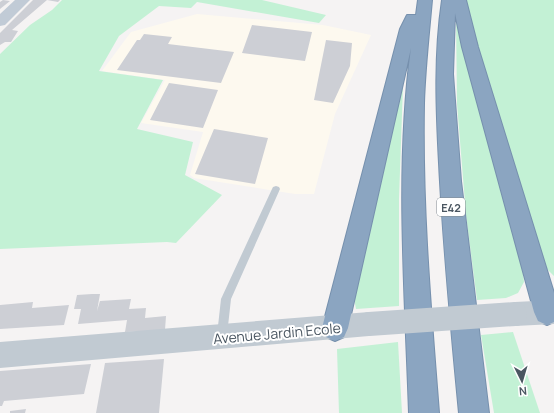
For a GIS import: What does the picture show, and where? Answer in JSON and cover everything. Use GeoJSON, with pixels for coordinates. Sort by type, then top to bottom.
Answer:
{"type":"FeatureCollection","features":[{"type":"Feature","properties":{"kind":"highway"},"geometry":{"type":"LineString","coordinates":[[335,328],[408,29],[419,0]]}},
{"type":"Feature","properties":{"kind":"highway"},"geometry":{"type":"LineString","coordinates":[[424,413],[414,211],[415,112],[419,40],[425,0]]}},
{"type":"Feature","properties":{"kind":"highway","name":"E42"},"geometry":{"type":"LineString","coordinates":[[449,0],[446,46],[446,117],[451,202],[474,413]]}},
{"type":"Feature","properties":{"kind":"highway"},"geometry":{"type":"LineString","coordinates":[[459,0],[470,46],[551,312]]}},
{"type":"Feature","properties":{"kind":"main road"},"geometry":{"type":"LineString","coordinates":[[0,22],[23,0]]}},
{"type":"Feature","properties":{"kind":"street","name":"Avenue Jardin Ecole"},"geometry":{"type":"LineString","coordinates":[[0,355],[222,338],[369,324],[551,312]]}},
{"type":"Feature","properties":{"kind":"lane"},"geometry":{"type":"LineString","coordinates":[[222,338],[226,299],[276,189]]}},
{"type":"Feature","properties":{"kind":"shaded area"},"geometry":{"type":"Polygon","coordinates":[[[197,14],[323,25],[371,35],[335,114],[314,194],[295,194],[194,178],[190,175],[203,132],[141,123],[165,80],[102,71],[131,32],[197,14]]]}},
{"type":"Feature","properties":{"kind":"green space"},"geometry":{"type":"Polygon","coordinates":[[[62,0],[262,0],[326,15],[319,23],[197,2],[191,8],[159,6],[119,36],[99,71],[163,80],[137,129],[193,142],[185,175],[222,195],[176,243],[167,242],[0,249],[0,54],[30,25],[52,10],[62,0]]]}},
{"type":"Feature","properties":{"kind":"green space"},"geometry":{"type":"Polygon","coordinates":[[[466,0],[554,0],[554,276],[541,263],[466,11],[466,0]]]}},
{"type":"Feature","properties":{"kind":"green space"},"geometry":{"type":"Polygon","coordinates":[[[456,19],[522,264],[524,282],[518,293],[506,298],[477,300],[466,215],[457,104],[456,19]]]}},
{"type":"Feature","properties":{"kind":"green space"},"geometry":{"type":"Polygon","coordinates":[[[403,86],[399,199],[399,306],[356,309],[354,298],[396,109],[403,86]]]}},
{"type":"Feature","properties":{"kind":"green space"},"geometry":{"type":"Polygon","coordinates":[[[513,332],[540,413],[494,413],[481,335],[513,332]]]}},
{"type":"Feature","properties":{"kind":"green space"},"geometry":{"type":"Polygon","coordinates":[[[398,342],[402,413],[339,413],[337,349],[398,342]]]}},
{"type":"Feature","properties":{"kind":"building"},"geometry":{"type":"Polygon","coordinates":[[[3,0],[10,1],[0,9],[0,2],[3,0]]]}},
{"type":"Feature","properties":{"kind":"building"},"geometry":{"type":"Polygon","coordinates":[[[33,0],[47,0],[12,30],[18,31],[11,42],[5,42],[0,45],[0,33],[33,0]]]}},
{"type":"Feature","properties":{"kind":"building"},"geometry":{"type":"Polygon","coordinates":[[[47,0],[60,0],[58,2],[47,0]]]}},
{"type":"Feature","properties":{"kind":"building"},"geometry":{"type":"Polygon","coordinates":[[[252,25],[312,32],[305,61],[242,53],[252,25]]]}},
{"type":"Feature","properties":{"kind":"building"},"geometry":{"type":"Polygon","coordinates":[[[144,34],[172,37],[168,44],[234,52],[221,83],[117,70],[137,40],[140,40],[144,34]]]}},
{"type":"Feature","properties":{"kind":"building"},"geometry":{"type":"Polygon","coordinates":[[[326,40],[352,43],[350,66],[333,103],[314,100],[326,40]]]}},
{"type":"Feature","properties":{"kind":"building"},"geometry":{"type":"Polygon","coordinates":[[[169,83],[218,90],[203,128],[150,120],[169,83]]]}},
{"type":"Feature","properties":{"kind":"building"},"geometry":{"type":"Polygon","coordinates":[[[214,129],[268,138],[255,184],[195,174],[214,129]]]}},
{"type":"Feature","properties":{"kind":"building"},"geometry":{"type":"Polygon","coordinates":[[[100,294],[97,311],[100,301],[131,299],[129,309],[146,308],[145,318],[166,316],[165,330],[125,332],[127,320],[78,324],[81,309],[74,309],[77,295],[100,294]]]}},
{"type":"Feature","properties":{"kind":"building"},"geometry":{"type":"Polygon","coordinates":[[[33,302],[32,308],[69,305],[64,325],[0,329],[0,305],[33,302]]]}},
{"type":"Feature","properties":{"kind":"building"},"geometry":{"type":"Polygon","coordinates":[[[164,359],[159,413],[96,413],[105,363],[164,359]]]}},
{"type":"Feature","properties":{"kind":"building"},"geometry":{"type":"Polygon","coordinates":[[[91,364],[84,394],[4,401],[2,406],[0,406],[0,371],[91,364]]]}},
{"type":"Feature","properties":{"kind":"building"},"geometry":{"type":"Polygon","coordinates":[[[26,409],[25,413],[10,413],[10,411],[26,409]]]}}]}
